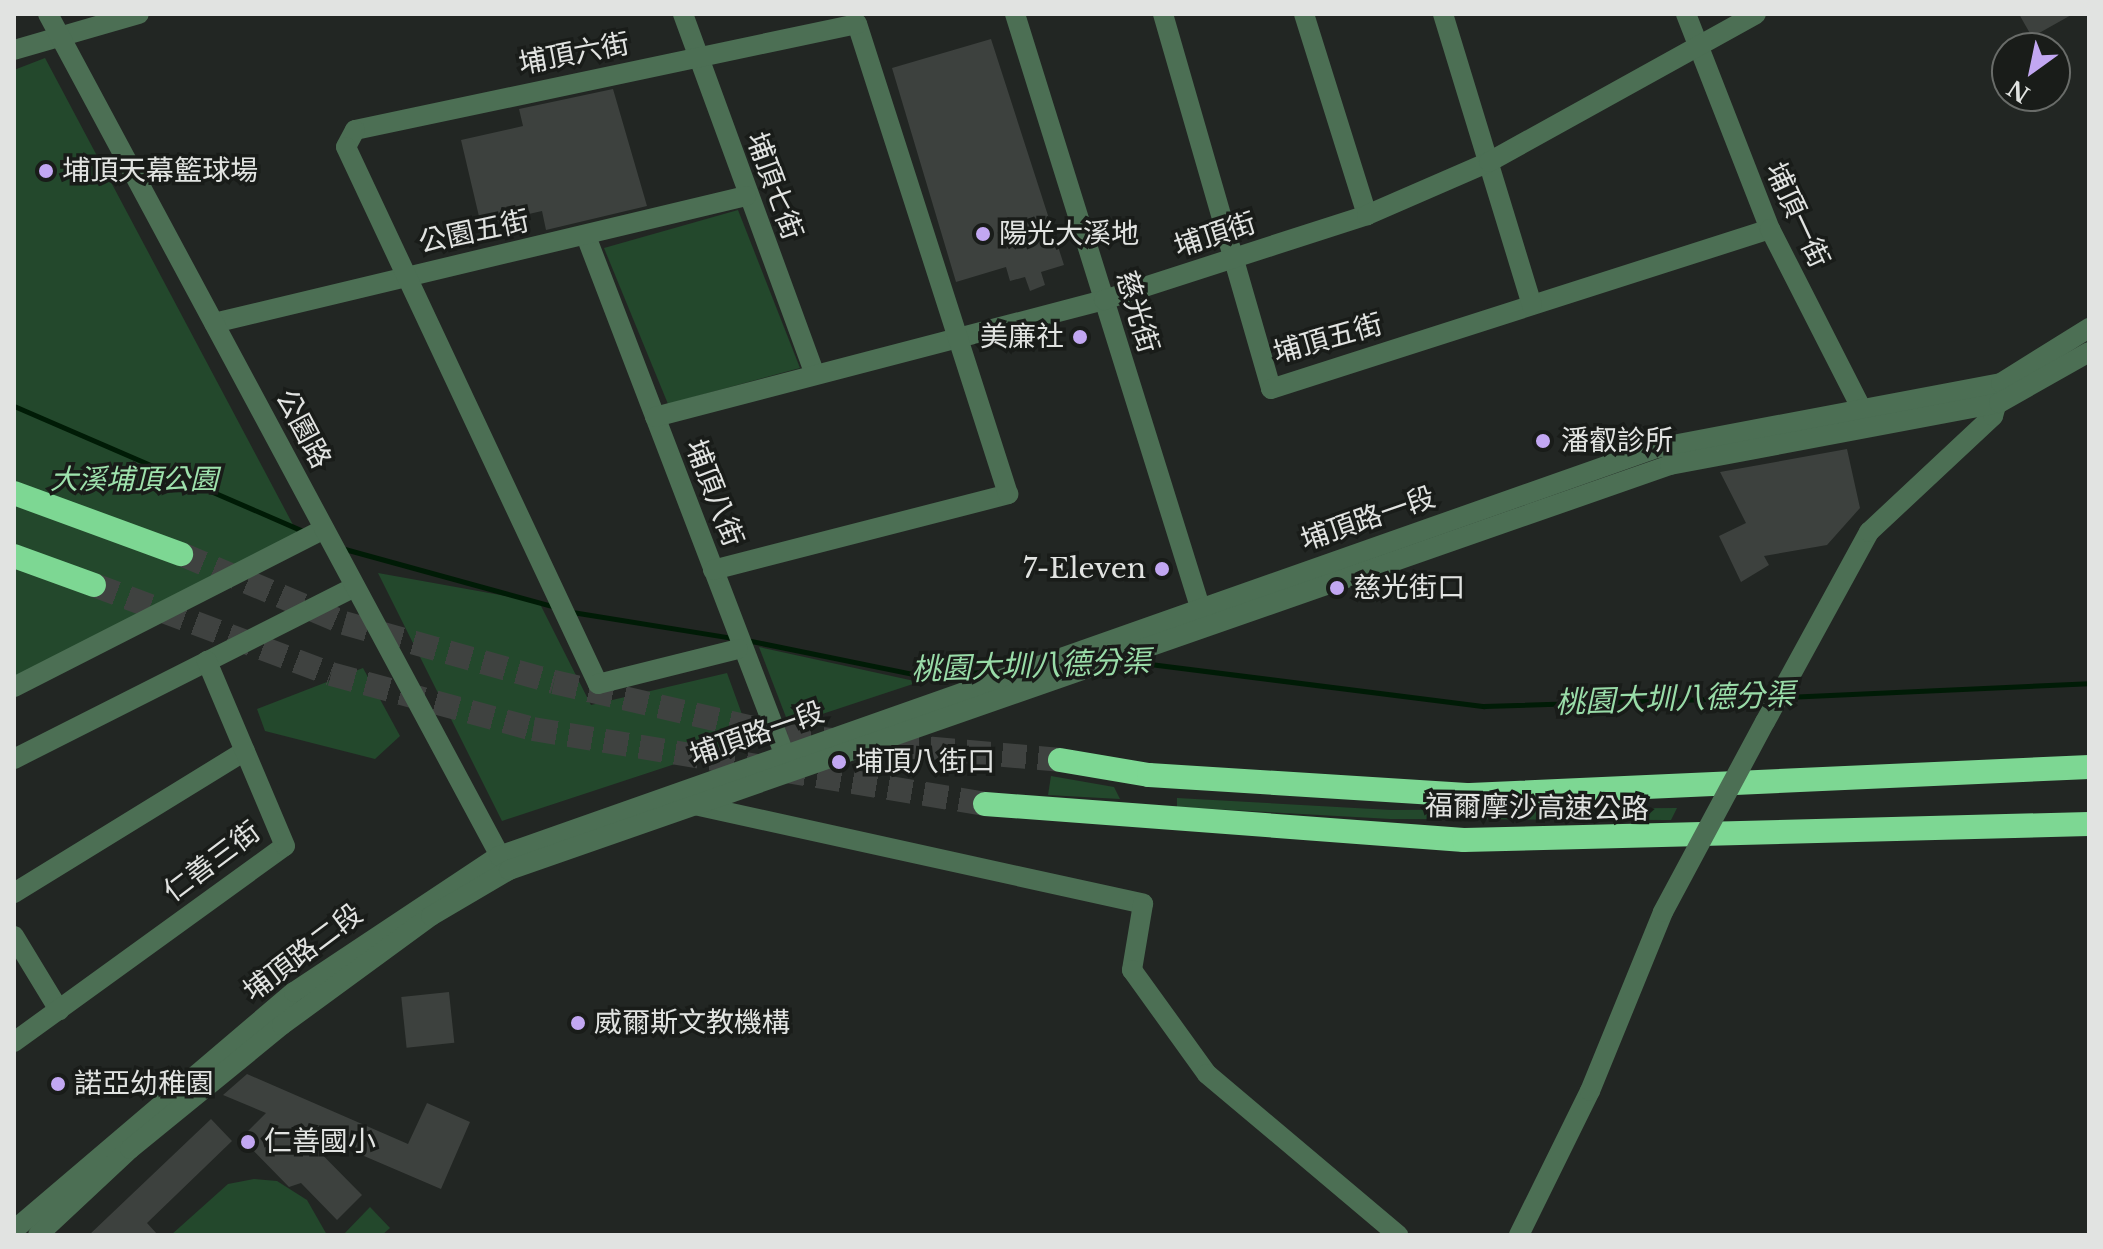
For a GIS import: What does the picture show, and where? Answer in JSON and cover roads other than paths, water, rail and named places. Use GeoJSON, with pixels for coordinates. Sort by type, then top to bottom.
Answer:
{"type":"FeatureCollection","features":[{"type":"Feature","properties":{"kind":"highway"},"geometry":{"type":"LineString","coordinates":[[14,493],[181,554]]}},
{"type":"Feature","properties":{"kind":"highway"},"geometry":{"type":"LineString","coordinates":[[14,556],[94,585]]}},
{"type":"Feature","properties":{"kind":"highway","name":"福爾摩沙高速公路"},"geometry":{"type":"LineString","coordinates":[[1060,760],[1149,775],[1470,795],[2089,767]]}},
{"type":"Feature","properties":{"kind":"highway"},"geometry":{"type":"LineString","coordinates":[[1149,775],[1150,816]]}},
{"type":"Feature","properties":{"kind":"highway","name":"福爾摩沙高速公路"},"geometry":{"type":"LineString","coordinates":[[985,804],[1495,840],[2089,824]]}},
{"type":"Feature","properties":{"kind":"street","name":"公園路"},"geometry":{"type":"LineString","coordinates":[[48,14],[504,863]]}},
{"type":"Feature","properties":{"kind":"street"},"geometry":{"type":"LineString","coordinates":[[14,50],[60,33],[139,14]]}},
{"type":"Feature","properties":{"kind":"street","name":"埔頂七街"},"geometry":{"type":"LineString","coordinates":[[683,14],[746,196],[815,375]]}},
{"type":"Feature","properties":{"kind":"street","name":"慈光街"},"geometry":{"type":"LineString","coordinates":[[1015,14],[1203,617]]}},
{"type":"Feature","properties":{"kind":"street","name":"埔頂五街"},"geometry":{"type":"LineString","coordinates":[[1163,14],[1271,389],[1770,229]]}},
{"type":"Feature","properties":{"kind":"street"},"geometry":{"type":"LineString","coordinates":[[1304,14],[1367,215]]}},
{"type":"Feature","properties":{"kind":"street"},"geometry":{"type":"LineString","coordinates":[[1443,14],[1532,305]]}},
{"type":"Feature","properties":{"kind":"street","name":"埔頂一街"},"geometry":{"type":"LineString","coordinates":[[1686,14],[1696,52],[1770,229],[1869,423]]}},
{"type":"Feature","properties":{"kind":"street","name":"埔頂街"},"geometry":{"type":"LineString","coordinates":[[655,417],[1104,300],[1367,215],[1489,162],[1696,52],[1756,14]]}},
{"type":"Feature","properties":{"kind":"street","name":"埔頂六街"},"geometry":{"type":"LineString","coordinates":[[713,570],[1008,494],[857,24],[355,130],[346,147],[598,684],[738,649]]}},
{"type":"Feature","properties":{"kind":"street","name":"公園五街"},"geometry":{"type":"LineString","coordinates":[[214,323],[746,196]]}},
{"type":"Feature","properties":{"kind":"street","name":"埔頂八街"},"geometry":{"type":"LineString","coordinates":[[586,236],[713,570],[738,649],[787,762]]}},
{"type":"Feature","properties":{"kind":"street","name":"埔頂路一段"},"geometry":{"type":"LineString","coordinates":[[2000,393],[2089,328]]}},
{"type":"Feature","properties":{"kind":"street","name":"埔頂路一段"},"geometry":{"type":"LineString","coordinates":[[670,794],[787,762],[1203,617],[1670,465],[2000,393],[2089,352]]}},
{"type":"Feature","properties":{"kind":"street"},"geometry":{"type":"LineString","coordinates":[[1519,1235],[1590,1091],[1663,912],[1869,532],[2000,393]]}},
{"type":"Feature","properties":{"kind":"street"},"geometry":{"type":"LineString","coordinates":[[14,687],[324,529]]}},
{"type":"Feature","properties":{"kind":"street"},"geometry":{"type":"LineString","coordinates":[[14,759],[355,587]]}},
{"type":"Feature","properties":{"kind":"street","name":"仁善三街"},"geometry":{"type":"LineString","coordinates":[[14,1042],[285,846],[207,661]]}},
{"type":"Feature","properties":{"kind":"street"},"geometry":{"type":"LineString","coordinates":[[14,893],[245,751]]}},
{"type":"Feature","properties":{"kind":"street","name":"埔頂路一段"},"geometry":{"type":"LineString","coordinates":[[690,804],[787,762]]}},
{"type":"Feature","properties":{"kind":"street","name":"埔頂路二段"},"geometry":{"type":"LineString","coordinates":[[14,1230],[294,992],[504,863],[670,794]]}},
{"type":"Feature","properties":{"kind":"street"},"geometry":{"type":"LineString","coordinates":[[690,804],[1143,904],[1132,970],[1207,1074],[1398,1235]]}},
{"type":"Feature","properties":{"kind":"street","name":"埔頂路二段"},"geometry":{"type":"LineString","coordinates":[[38,1235],[130,1149],[282,1025],[504,863],[690,804]]}},
{"type":"Feature","properties":{"kind":"street"},"geometry":{"type":"LineString","coordinates":[[14,936],[59,1010]]}},
{"type":"Feature","properties":{"kind":"waterway","name":"桃園大圳八德分渠"},"geometry":{"type":"LineString","coordinates":[[14,406],[303,531]]}},
{"type":"Feature","properties":{"kind":"waterway","name":"桃園大圳八德分渠"},"geometry":{"type":"LineString","coordinates":[[341,548],[555,607]]}},
{"type":"Feature","properties":{"kind":"waterway","name":"桃園大圳八德分渠"},"geometry":{"type":"LineString","coordinates":[[572,612],[732,638]]}},
{"type":"Feature","properties":{"kind":"waterway","name":"桃園大圳八德分渠"},"geometry":{"type":"LineString","coordinates":[[746,640],[923,676],[996,671]]}},
{"type":"Feature","properties":{"kind":"waterway","name":"桃園大圳八德分渠"},"geometry":{"type":"LineString","coordinates":[[1134,662],[1484,706],[1772,697]]}},
{"type":"Feature","properties":{"kind":"waterway","name":"桃園大圳八德分渠"},"geometry":{"type":"LineString","coordinates":[[1786,697],[2089,683]]}},
{"type":"Feature","properties":{"kind":"tunnel"},"geometry":{"type":"LineString","coordinates":[[181,554],[344,623],[554,682],[787,736],[1060,760]]}},
{"type":"Feature","properties":{"kind":"tunnel"},"geometry":{"type":"LineString","coordinates":[[94,585],[331,674],[533,729],[985,804]]}},
{"type":"Feature","properties":{"kind":"place","name":"埔頂天幕籃球場"},"geometry":{"type":"Point","coordinates":[46,171]}},
{"type":"Feature","properties":{"kind":"place","name":"陽光大溪地"},"geometry":{"type":"Point","coordinates":[983,234]}},
{"type":"Feature","properties":{"kind":"place","name":"美廉社"},"geometry":{"type":"Point","coordinates":[1080,337]}},
{"type":"Feature","properties":{"kind":"place","name":"潘叡診所"},"geometry":{"type":"Point","coordinates":[1543,441]}},
{"type":"Feature","properties":{"kind":"place","name":"7-Eleven"},"geometry":{"type":"Point","coordinates":[1162,569]}},
{"type":"Feature","properties":{"kind":"place","name":"慈光街口"},"geometry":{"type":"Point","coordinates":[1337,588]}},
{"type":"Feature","properties":{"kind":"place","name":"埔頂八街口"},"geometry":{"type":"Point","coordinates":[839,762]}},
{"type":"Feature","properties":{"kind":"place","name":"威爾斯文教機構"},"geometry":{"type":"Point","coordinates":[578,1023]}},
{"type":"Feature","properties":{"kind":"place","name":"諾亞幼稚園"},"geometry":{"type":"Point","coordinates":[58,1084]}},
{"type":"Feature","properties":{"kind":"place","name":"仁善國小"},"geometry":{"type":"Point","coordinates":[248,1142]}},
{"type":"Feature","properties":{"kind":"park label","name":"大溪埔頂公園"},"geometry":{"type":"Point","coordinates":[134,480]}}]}
